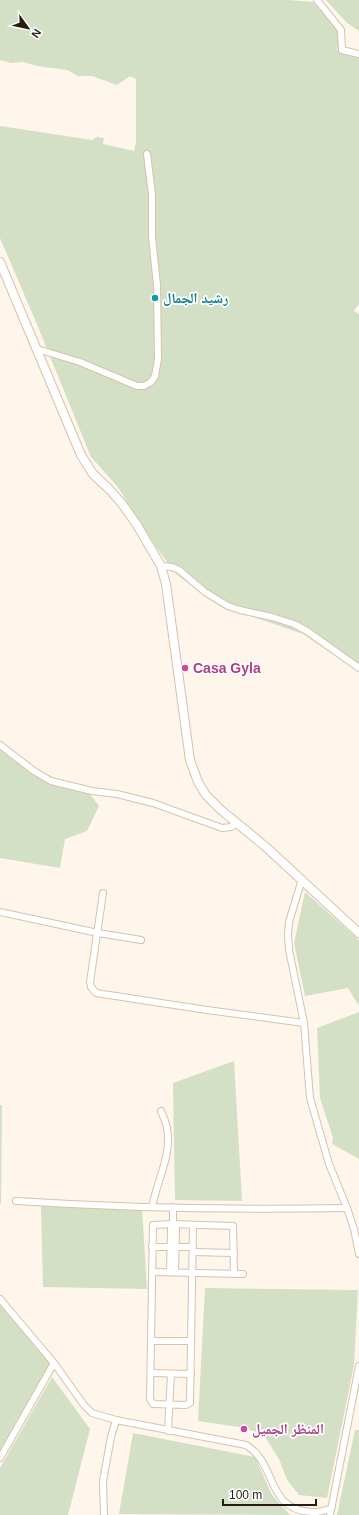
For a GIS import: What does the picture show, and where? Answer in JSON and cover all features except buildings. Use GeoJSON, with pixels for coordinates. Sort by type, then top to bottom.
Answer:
{"type":"FeatureCollection","features":[{"type":"Feature","properties":{"kind":"street"},"geometry":{"type":"LineString","coordinates":[[317,0],[341,30],[342,50],[359,54]]}},
{"type":"Feature","properties":{"kind":"street"},"geometry":{"type":"LineString","coordinates":[[36,349],[80,362],[137,386],[144,386],[151,382],[155,376],[158,359],[157,285],[152,237],[152,194],[147,154]]}},
{"type":"Feature","properties":{"kind":"street"},"geometry":{"type":"LineString","coordinates":[[0,262],[86,464],[123,504],[161,566],[166,584],[190,760],[198,782],[206,795],[302,879],[359,933]]}},
{"type":"Feature","properties":{"kind":"street"},"geometry":{"type":"LineString","coordinates":[[161,566],[172,567],[179,570],[205,592],[228,606],[294,624],[307,631],[359,668]]}},
{"type":"Feature","properties":{"kind":"street"},"geometry":{"type":"LineString","coordinates":[[0,744],[34,771],[51,781],[92,792],[117,794],[153,803],[222,828],[231,827],[237,823]]}},
{"type":"Feature","properties":{"kind":"street"},"geometry":{"type":"LineString","coordinates":[[302,879],[289,922],[288,935],[289,950],[304,1023],[310,1098],[329,1164],[348,1208],[359,1254]]}},
{"type":"Feature","properties":{"kind":"street"},"geometry":{"type":"LineString","coordinates":[[103,893],[90,982],[91,987],[96,993],[304,1023]]}},
{"type":"Feature","properties":{"kind":"street"},"geometry":{"type":"LineString","coordinates":[[0,912],[98,933],[141,940]]}},
{"type":"Feature","properties":{"kind":"street"},"geometry":{"type":"LineString","coordinates":[[152,1207],[168,1154],[167,1127],[161,1111]]}},
{"type":"Feature","properties":{"kind":"street"},"geometry":{"type":"LineString","coordinates":[[16,1201],[78,1205],[152,1207],[348,1208]]}},
{"type":"Feature","properties":{"kind":"street"},"geometry":{"type":"LineString","coordinates":[[173,1207],[173,1224],[171,1229],[173,1272]]}},
{"type":"Feature","properties":{"kind":"street"},"geometry":{"type":"LineString","coordinates":[[193,1225],[190,1403],[186,1405],[155,1405],[151,1402],[153,1225],[173,1224],[233,1226],[234,1274]]}},
{"type":"Feature","properties":{"kind":"street"},"geometry":{"type":"LineString","coordinates":[[152,1247],[173,1247],[234,1253]]}},
{"type":"Feature","properties":{"kind":"street"},"geometry":{"type":"LineString","coordinates":[[152,1272],[243,1274]]}},
{"type":"Feature","properties":{"kind":"street"},"geometry":{"type":"LineString","coordinates":[[0,1299],[54,1363],[88,1410],[92,1413],[116,1420],[168,1431],[246,1445],[263,1460],[273,1484],[284,1502],[292,1507],[313,1513],[330,1512],[359,1366]]}},
{"type":"Feature","properties":{"kind":"street"},"geometry":{"type":"LineString","coordinates":[[151,1341],[191,1341]]}},
{"type":"Feature","properties":{"kind":"street"},"geometry":{"type":"LineString","coordinates":[[0,1458],[54,1363]]}},
{"type":"Feature","properties":{"kind":"street"},"geometry":{"type":"LineString","coordinates":[[151,1373],[191,1374]]}},
{"type":"Feature","properties":{"kind":"street"},"geometry":{"type":"LineString","coordinates":[[168,1431],[171,1374]]}},
{"type":"Feature","properties":{"kind":"street"},"geometry":{"type":"LineString","coordinates":[[104,1515],[103,1481],[116,1420]]}},
{"type":"Feature","properties":{"kind":"green space"},"geometry":{"type":"Polygon","coordinates":[[[0,0],[289,0],[313,2],[341,34],[337,50],[359,53],[359,304],[354,311],[359,314],[359,672],[303,634],[236,611],[207,597],[176,574],[156,547],[117,486],[91,457],[0,238],[0,126],[92,140],[96,137],[104,138],[103,144],[134,151],[136,143],[136,79],[130,76],[117,85],[92,76],[78,76],[67,70],[37,66],[23,62],[11,63],[0,60],[0,0]]]}},
{"type":"Feature","properties":{"kind":"green space"},"geometry":{"type":"Polygon","coordinates":[[[326,0],[359,0],[359,31],[347,23],[326,0]]]}},
{"type":"Feature","properties":{"kind":"green space"},"geometry":{"type":"Polygon","coordinates":[[[0,747],[44,781],[89,793],[99,806],[87,831],[65,839],[60,868],[0,858],[0,747]]]}},
{"type":"Feature","properties":{"kind":"green space"},"geometry":{"type":"Polygon","coordinates":[[[305,892],[359,940],[359,1006],[348,988],[305,996],[294,943],[305,892]]]}},
{"type":"Feature","properties":{"kind":"green space"},"geometry":{"type":"Polygon","coordinates":[[[359,1012],[359,1159],[332,1144],[333,1138],[320,1098],[317,1028],[359,1012]]]}},
{"type":"Feature","properties":{"kind":"green space"},"geometry":{"type":"Polygon","coordinates":[[[234,1061],[242,1201],[175,1200],[173,1083],[234,1061]]]}},
{"type":"Feature","properties":{"kind":"green space"},"geometry":{"type":"Polygon","coordinates":[[[0,1105],[2,1105],[1,1204],[0,1204],[0,1105]]]}},
{"type":"Feature","properties":{"kind":"green space"},"geometry":{"type":"Polygon","coordinates":[[[41,1206],[142,1208],[147,1289],[43,1287],[41,1206]]]}},
{"type":"Feature","properties":{"kind":"green space"},"geometry":{"type":"Polygon","coordinates":[[[205,1288],[358,1290],[354,1365],[327,1498],[299,1495],[287,1480],[279,1459],[265,1437],[246,1428],[198,1421],[205,1288]]]}},
{"type":"Feature","properties":{"kind":"green space"},"geometry":{"type":"Polygon","coordinates":[[[0,1305],[52,1364],[0,1454],[0,1305]]]}},
{"type":"Feature","properties":{"kind":"green space"},"geometry":{"type":"Polygon","coordinates":[[[52,1377],[90,1429],[68,1515],[0,1515],[0,1468],[52,1377]]]}},
{"type":"Feature","properties":{"kind":"green space"},"geometry":{"type":"Polygon","coordinates":[[[355,1430],[359,1430],[359,1515],[337,1515],[355,1430]]]}},
{"type":"Feature","properties":{"kind":"green space"},"geometry":{"type":"Polygon","coordinates":[[[133,1433],[255,1457],[272,1495],[290,1515],[119,1514],[133,1433]]]}},
{"type":"Feature","properties":{"kind":"place","name":"رشيد الجمال"},"geometry":{"type":"Point","coordinates":[155,298]}},
{"type":"Feature","properties":{"kind":"place","name":"Casa Gyla"},"geometry":{"type":"Point","coordinates":[185,668]}},
{"type":"Feature","properties":{"kind":"place","name":"المنظر الجميل"},"geometry":{"type":"Point","coordinates":[244,1429]}}]}
